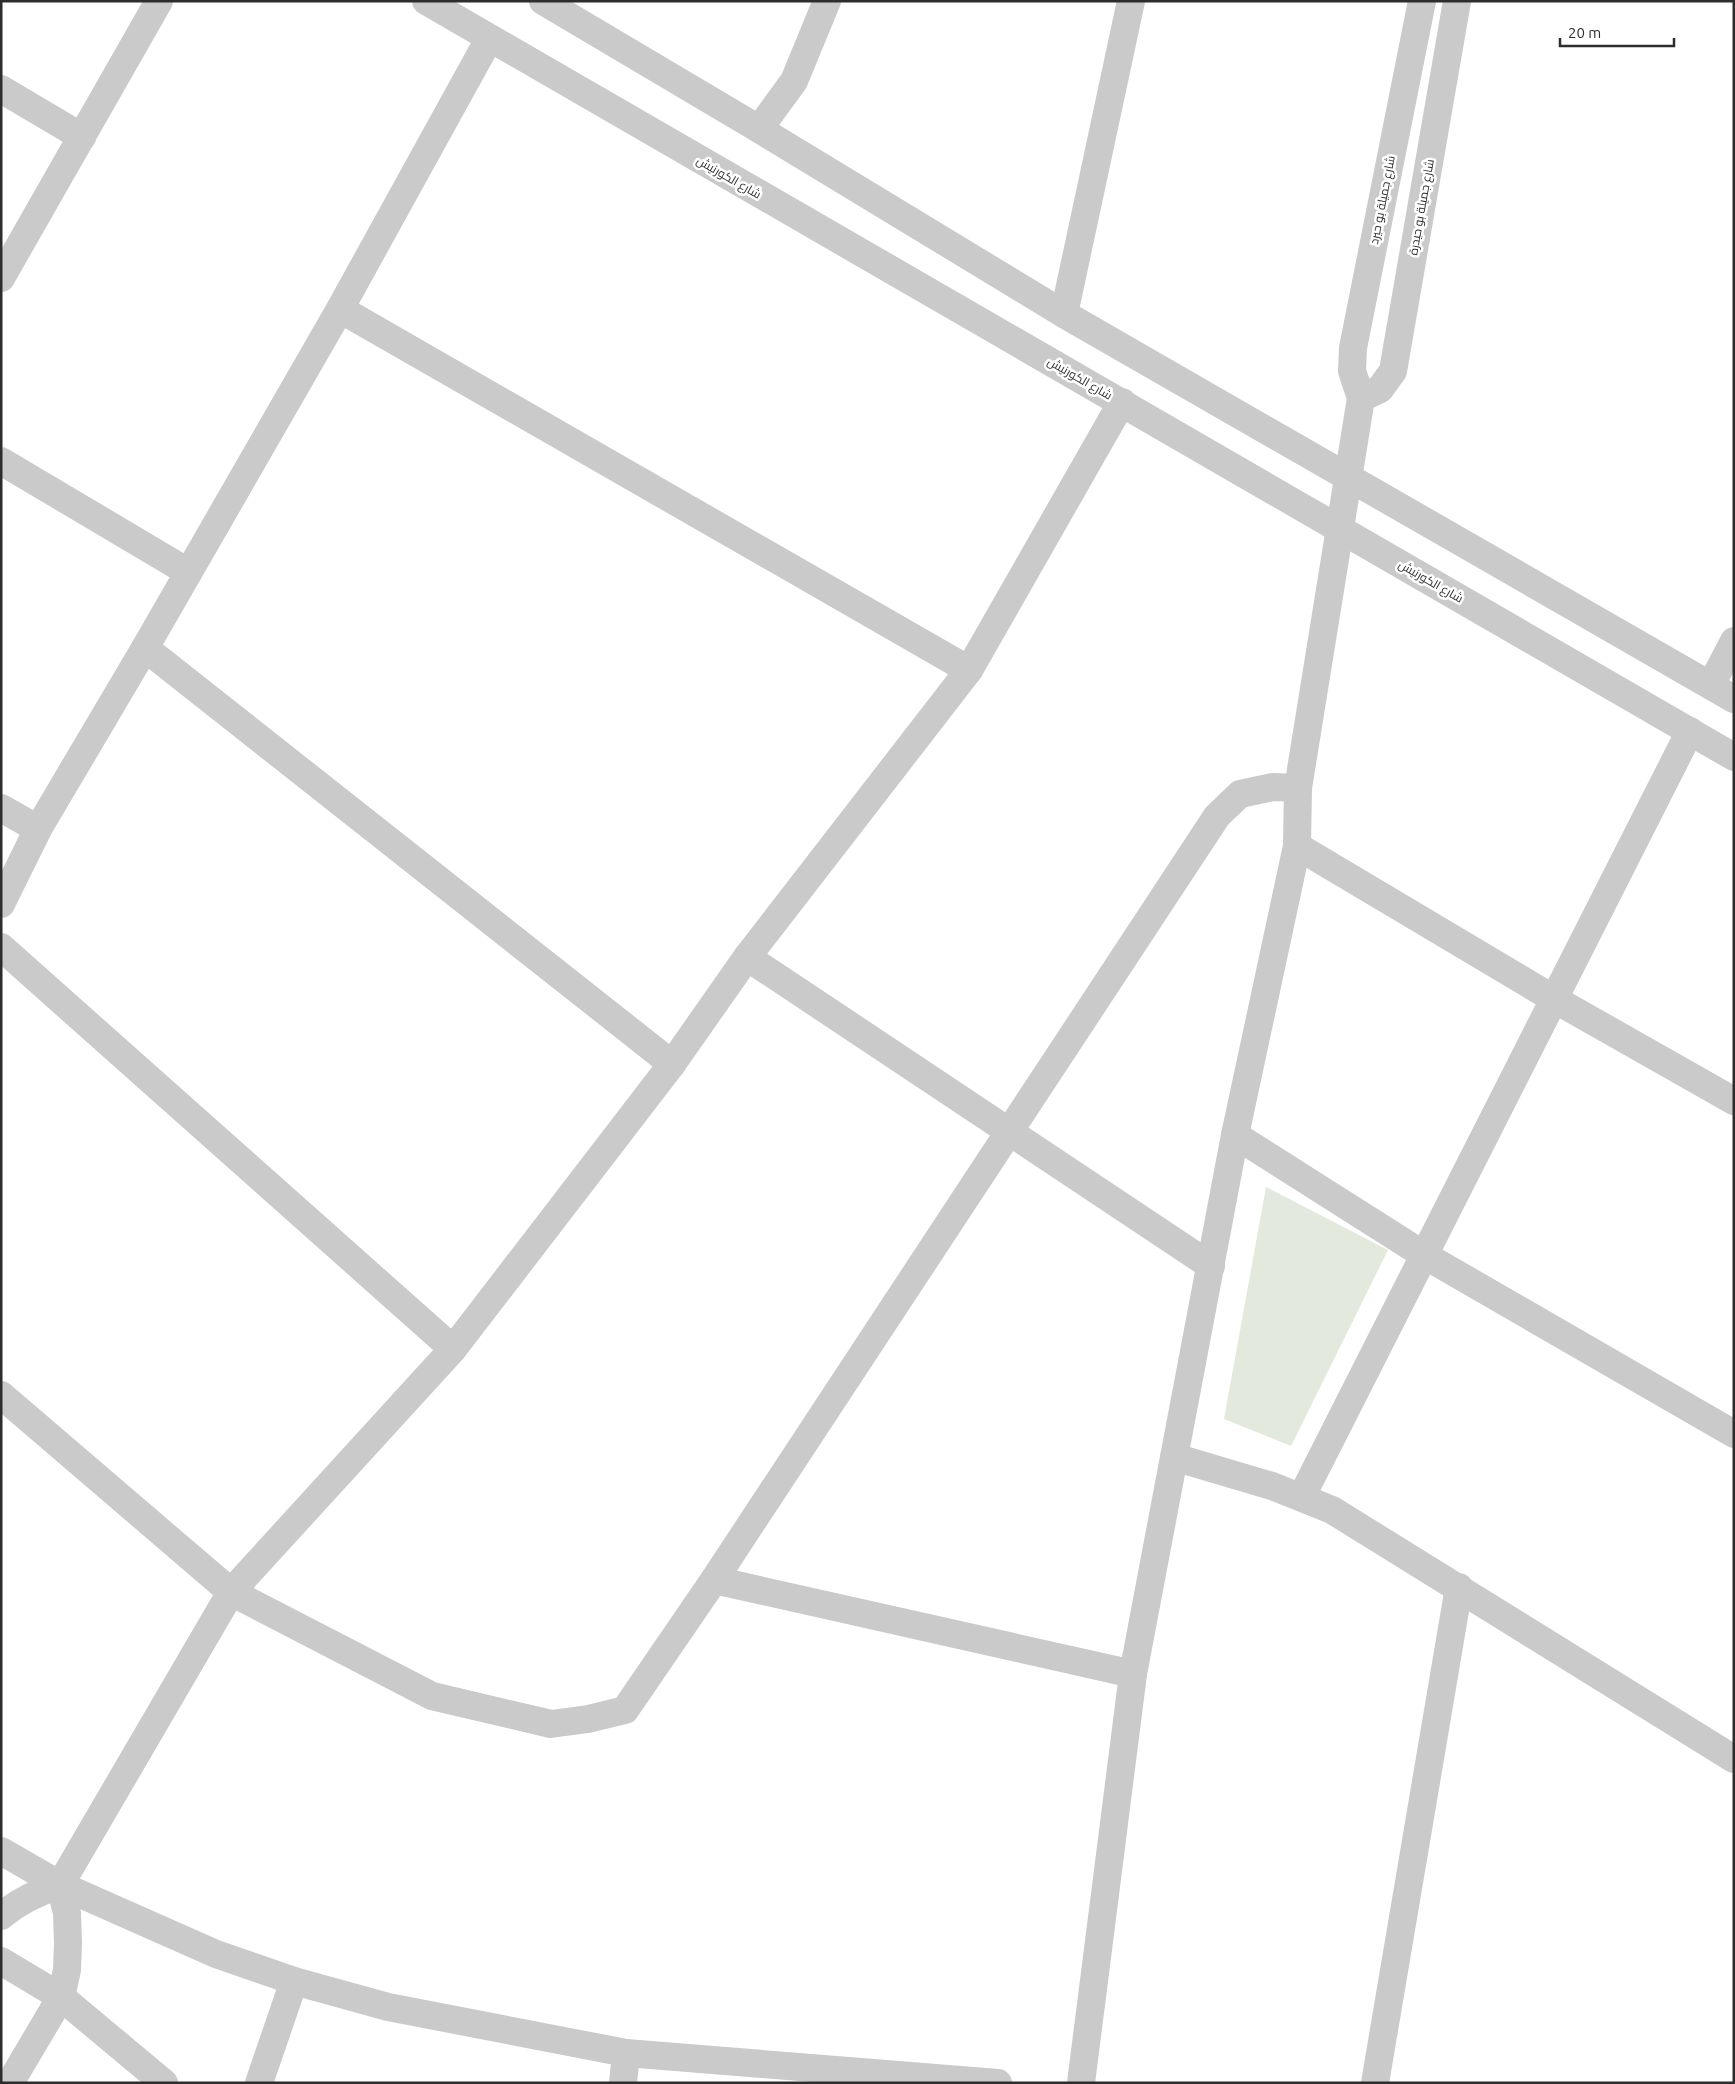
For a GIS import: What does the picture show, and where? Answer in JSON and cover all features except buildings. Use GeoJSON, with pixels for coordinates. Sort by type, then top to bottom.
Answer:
{"type":"FeatureCollection","features":[{"type":"Feature","properties":{"kind":"street"},"geometry":{"type":"LineString","coordinates":[[1,278],[159,1]]}},
{"type":"Feature","properties":{"kind":"street","name":"شارع الكورنيش"},"geometry":{"type":"LineString","coordinates":[[426,1],[1734,757]]}},
{"type":"Feature","properties":{"kind":"street"},"geometry":{"type":"LineString","coordinates":[[543,1],[759,129],[1064,314],[1722,692],[1734,640]]}},
{"type":"Feature","properties":{"kind":"street"},"geometry":{"type":"LineString","coordinates":[[759,129],[794,81],[827,1]]}},
{"type":"Feature","properties":{"kind":"street"},"geometry":{"type":"LineString","coordinates":[[1064,314],[1130,1]]}},
{"type":"Feature","properties":{"kind":"street","name":"شارع جميلة بو حيرد"},"geometry":{"type":"LineString","coordinates":[[1361,398],[1352,371],[1353,348],[1422,1]]}},
{"type":"Feature","properties":{"kind":"street","name":"شارع جميلة بو حيدرة"},"geometry":{"type":"LineString","coordinates":[[1361,398],[1380,389],[1393,371],[1457,1]]}},
{"type":"Feature","properties":{"kind":"street"},"geometry":{"type":"LineString","coordinates":[[1,904],[38,829],[145,648],[340,308],[489,39]]}},
{"type":"Feature","properties":{"kind":"street"},"geometry":{"type":"LineString","coordinates":[[1,89],[82,137]]}},
{"type":"Feature","properties":{"kind":"street"},"geometry":{"type":"LineString","coordinates":[[340,308],[969,670]]}},
{"type":"Feature","properties":{"kind":"street"},"geometry":{"type":"LineString","coordinates":[[1081,2083],[1133,1674],[1235,1135],[1297,846],[1298,788],[1361,398]]}},
{"type":"Feature","properties":{"kind":"street"},"geometry":{"type":"LineString","coordinates":[[1,1916],[12,1907],[35,1894],[60,1884],[231,1592],[453,1349],[672,1064],[747,957],[969,670],[1122,402]]}},
{"type":"Feature","properties":{"kind":"street"},"geometry":{"type":"LineString","coordinates":[[1,461],[188,572]]}},
{"type":"Feature","properties":{"kind":"street"},"geometry":{"type":"LineString","coordinates":[[145,648],[672,1064]]}},
{"type":"Feature","properties":{"kind":"street"},"geometry":{"type":"LineString","coordinates":[[1302,1496],[1690,731]]}},
{"type":"Feature","properties":{"kind":"street"},"geometry":{"type":"LineString","coordinates":[[1,1395],[231,1592],[432,1696],[551,1724],[588,1719],[626,1710],[714,1580],[1217,816],[1240,794],[1272,787],[1298,788]]}},
{"type":"Feature","properties":{"kind":"street"},"geometry":{"type":"LineString","coordinates":[[1,808],[38,829]]}},
{"type":"Feature","properties":{"kind":"street"},"geometry":{"type":"LineString","coordinates":[[1297,846],[1554,999],[1734,1101]]}},
{"type":"Feature","properties":{"kind":"street"},"geometry":{"type":"LineString","coordinates":[[1,947],[453,1349]]}},
{"type":"Feature","properties":{"kind":"street"},"geometry":{"type":"LineString","coordinates":[[747,957],[1211,1266]]}},
{"type":"Feature","properties":{"kind":"street"},"geometry":{"type":"LineString","coordinates":[[1235,1135],[1424,1255],[1734,1434]]}},
{"type":"Feature","properties":{"kind":"street"},"geometry":{"type":"LineString","coordinates":[[1174,1457],[1302,1496],[1358,1524],[1734,1759]]}},
{"type":"Feature","properties":{"kind":"street"},"geometry":{"type":"LineString","coordinates":[[714,1580],[1133,1674]]}},
{"type":"Feature","properties":{"kind":"street"},"geometry":{"type":"LineString","coordinates":[[1375,2083],[1459,1587]]}},
{"type":"Feature","properties":{"kind":"street"},"geometry":{"type":"LineString","coordinates":[[1,1851],[60,1884],[216,1954],[294,1982],[388,2007],[626,2053],[998,2083]]}},
{"type":"Feature","properties":{"kind":"street"},"geometry":{"type":"LineString","coordinates":[[10,2083],[61,1997],[67,1970],[68,1943],[67,1913],[60,1884]]}},
{"type":"Feature","properties":{"kind":"street"},"geometry":{"type":"LineString","coordinates":[[1,1961],[61,1997],[164,2083]]}},
{"type":"Feature","properties":{"kind":"street"},"geometry":{"type":"LineString","coordinates":[[259,2083],[294,1982]]}},
{"type":"Feature","properties":{"kind":"street"},"geometry":{"type":"LineString","coordinates":[[623,2083],[626,2053]]}},
{"type":"Feature","properties":{"kind":"shaded area"},"geometry":{"type":"Polygon","coordinates":[[[1266,1187],[1388,1250],[1291,1446],[1224,1419],[1266,1187]]]}}]}
